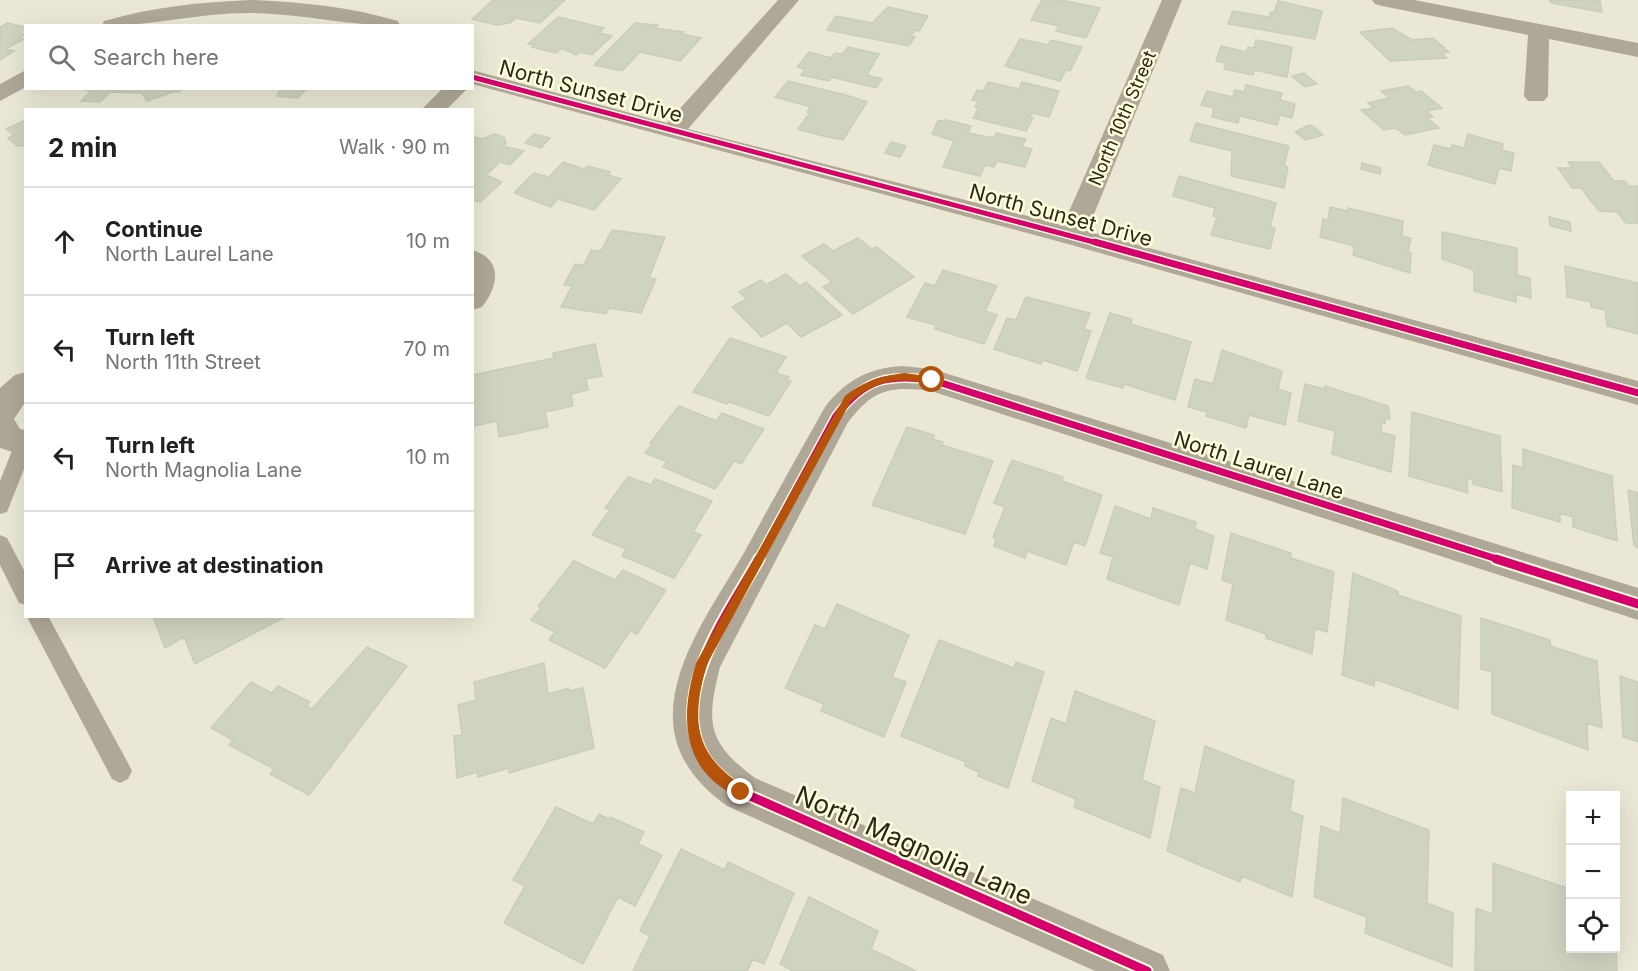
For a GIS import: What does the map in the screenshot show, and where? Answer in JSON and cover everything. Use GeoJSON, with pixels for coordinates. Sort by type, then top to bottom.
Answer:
{"type":"FeatureCollection","features":[{"type":"Feature","properties":{"kind":"street"},"geometry":{"type":"LineString","coordinates":[[672,132],[789,0]]}},
{"type":"Feature","properties":{"kind":"street","name":"North 10th Street"},"geometry":{"type":"LineString","coordinates":[[1072,236],[1172,0]]}},
{"type":"Feature","properties":{"kind":"street"},"geometry":{"type":"LineString","coordinates":[[1382,0],[1638,50]]}},
{"type":"Feature","properties":{"kind":"street"},"geometry":{"type":"LineString","coordinates":[[119,24],[174,7],[234,3],[324,7],[344,10],[384,24]]}},
{"type":"Feature","properties":{"kind":"street"},"geometry":{"type":"LineString","coordinates":[[1536,96],[1539,30]]}},
{"type":"Feature","properties":{"kind":"street"},"geometry":{"type":"LineString","coordinates":[[0,94],[24,78]]}},
{"type":"Feature","properties":{"kind":"street","name":"North Sunset Drive"},"geometry":{"type":"LineString","coordinates":[[474,78],[672,132],[1072,236],[1638,393]]}},
{"type":"Feature","properties":{"kind":"street"},"geometry":{"type":"LineString","coordinates":[[434,108],[455,90]]}},
{"type":"Feature","properties":{"kind":"street"},"geometry":{"type":"LineString","coordinates":[[474,261],[482,269],[484,279],[481,289],[474,298]]}},
{"type":"Feature","properties":{"kind":"street","name":"North Laurel Lane"},"geometry":{"type":"LineString","coordinates":[[691,727],[693,693],[702,663],[836,416],[848,399],[867,384],[905,376],[932,380],[1638,604]]}},
{"type":"Feature","properties":{"kind":"street"},"geometry":{"type":"LineString","coordinates":[[0,416],[10,396],[24,385]]}},
{"type":"Feature","properties":{"kind":"street","name":"North Magnolia Lane"},"geometry":{"type":"LineString","coordinates":[[691,727],[700,755],[720,778],[741,792],[1147,971]]}},
{"type":"Feature","properties":{"kind":"lane"},"geometry":{"type":"LineString","coordinates":[[0,506],[16,436]]}},
{"type":"Feature","properties":{"kind":"lane"},"geometry":{"type":"LineString","coordinates":[[0,544],[24,592]]}},
{"type":"Feature","properties":{"kind":"lane"},"geometry":{"type":"LineString","coordinates":[[37,618],[120,771]]}},
{"type":"Feature","properties":{"kind":"building"},"geometry":{"type":"Polygon","coordinates":[[[493,0],[565,0],[540,23],[516,18],[510,23],[497,25],[472,19],[493,0]]]}},
{"type":"Feature","properties":{"kind":"building"},"geometry":{"type":"Polygon","coordinates":[[[1042,0],[1061,0],[1100,8],[1086,38],[1056,31],[1059,26],[1031,20],[1042,0]]]}},
{"type":"Feature","properties":{"kind":"building"},"geometry":{"type":"Polygon","coordinates":[[[1549,0],[1600,0],[1602,12],[1552,3],[1549,0]]]}},
{"type":"Feature","properties":{"kind":"building"},"geometry":{"type":"Polygon","coordinates":[[[1278,1],[1322,11],[1315,39],[1228,24],[1233,11],[1269,17],[1271,12],[1274,13],[1278,1]]]}},
{"type":"Feature","properties":{"kind":"building"},"geometry":{"type":"Polygon","coordinates":[[[888,7],[928,16],[919,31],[915,30],[911,36],[915,37],[909,46],[827,30],[836,16],[872,23],[888,7]]]}},
{"type":"Feature","properties":{"kind":"building"},"geometry":{"type":"Polygon","coordinates":[[[558,17],[604,28],[599,33],[612,36],[592,55],[580,52],[576,55],[562,48],[556,53],[528,44],[558,17]]]}},
{"type":"Feature","properties":{"kind":"building"},"geometry":{"type":"Polygon","coordinates":[[[7,23],[24,27],[24,35],[19,38],[24,39],[5,49],[14,51],[0,60],[0,27],[7,23]]]}},
{"type":"Feature","properties":{"kind":"building"},"geometry":{"type":"Polygon","coordinates":[[[635,23],[658,25],[655,28],[684,32],[682,34],[701,38],[680,61],[640,52],[622,71],[594,65],[635,23]]]}},
{"type":"Feature","properties":{"kind":"building"},"geometry":{"type":"Polygon","coordinates":[[[1392,28],[1412,40],[1433,38],[1449,52],[1442,53],[1447,58],[1390,61],[1360,32],[1392,28]]]}},
{"type":"Feature","properties":{"kind":"building"},"geometry":{"type":"Polygon","coordinates":[[[1020,39],[1048,45],[1051,40],[1082,47],[1070,71],[1066,70],[1060,81],[1005,66],[1020,39]]]}},
{"type":"Feature","properties":{"kind":"building"},"geometry":{"type":"Polygon","coordinates":[[[1256,40],[1292,47],[1287,77],[1254,70],[1253,75],[1224,69],[1226,63],[1216,61],[1221,46],[1246,52],[1248,47],[1254,48],[1256,40]]]}},
{"type":"Feature","properties":{"kind":"building"},"geometry":{"type":"Polygon","coordinates":[[[848,47],[879,54],[867,75],[882,79],[876,88],[831,77],[829,81],[801,75],[805,69],[797,67],[809,52],[831,58],[835,53],[842,54],[848,47]]]}},
{"type":"Feature","properties":{"kind":"building"},"geometry":{"type":"Polygon","coordinates":[[[1304,73],[1317,84],[1305,87],[1292,76],[1304,73]]]}},
{"type":"Feature","properties":{"kind":"building"},"geometry":{"type":"Polygon","coordinates":[[[788,81],[867,102],[843,140],[823,136],[798,129],[810,113],[807,112],[811,107],[775,97],[788,81]]]}},
{"type":"Feature","properties":{"kind":"building"},"geometry":{"type":"Polygon","coordinates":[[[988,82],[1019,89],[1022,82],[1059,91],[1049,117],[1032,113],[1029,117],[1033,118],[1026,131],[973,118],[979,108],[975,107],[978,101],[972,100],[977,90],[983,91],[988,82]]]}},
{"type":"Feature","properties":{"kind":"building"},"geometry":{"type":"Polygon","coordinates":[[[1246,85],[1282,93],[1280,100],[1295,104],[1292,118],[1280,115],[1277,125],[1240,116],[1238,123],[1212,117],[1214,108],[1201,105],[1207,91],[1233,97],[1235,90],[1244,92],[1246,85]]]}},
{"type":"Feature","properties":{"kind":"building"},"geometry":{"type":"Polygon","coordinates":[[[1408,86],[1416,92],[1421,91],[1442,108],[1427,111],[1433,117],[1427,118],[1439,128],[1405,135],[1396,128],[1384,130],[1361,110],[1374,108],[1368,103],[1389,98],[1381,91],[1408,86]]]}},
{"type":"Feature","properties":{"kind":"building"},"geometry":{"type":"Polygon","coordinates":[[[86,90],[181,90],[147,101],[142,93],[110,92],[100,102],[81,101],[91,91],[86,90]]]}},
{"type":"Feature","properties":{"kind":"building"},"geometry":{"type":"Polygon","coordinates":[[[280,90],[305,90],[298,98],[277,96],[280,90]]]}},
{"type":"Feature","properties":{"kind":"building"},"geometry":{"type":"Polygon","coordinates":[[[946,120],[971,126],[968,133],[994,138],[996,133],[1026,139],[1022,147],[1032,149],[1025,167],[997,161],[994,167],[985,165],[980,176],[943,167],[954,141],[932,134],[938,121],[946,120]]]}},
{"type":"Feature","properties":{"kind":"building"},"geometry":{"type":"Polygon","coordinates":[[[24,121],[24,145],[17,146],[8,138],[14,135],[6,129],[24,121]]]}},
{"type":"Feature","properties":{"kind":"building"},"geometry":{"type":"Polygon","coordinates":[[[1196,123],[1289,146],[1284,166],[1288,167],[1284,188],[1231,176],[1232,151],[1190,141],[1196,123]]]}},
{"type":"Feature","properties":{"kind":"building"},"geometry":{"type":"Polygon","coordinates":[[[1309,125],[1323,135],[1305,140],[1295,132],[1309,125]]]}},
{"type":"Feature","properties":{"kind":"building"},"geometry":{"type":"Polygon","coordinates":[[[495,134],[504,137],[506,143],[503,146],[524,151],[510,165],[500,162],[486,175],[502,182],[480,202],[474,200],[474,137],[482,139],[495,134]]]}},
{"type":"Feature","properties":{"kind":"building"},"geometry":{"type":"Polygon","coordinates":[[[534,134],[550,138],[541,148],[525,143],[534,134]]]}},
{"type":"Feature","properties":{"kind":"building"},"geometry":{"type":"Polygon","coordinates":[[[1468,134],[1503,144],[1502,150],[1514,153],[1511,171],[1499,168],[1495,184],[1428,165],[1434,145],[1451,149],[1452,145],[1464,148],[1468,134]]]}},
{"type":"Feature","properties":{"kind":"building"},"geometry":{"type":"Polygon","coordinates":[[[891,142],[906,146],[900,157],[885,153],[891,142]]]}},
{"type":"Feature","properties":{"kind":"building"},"geometry":{"type":"Polygon","coordinates":[[[563,162],[584,169],[588,166],[610,172],[608,175],[621,179],[594,210],[558,199],[551,207],[514,193],[534,173],[549,177],[563,162]]]}},
{"type":"Feature","properties":{"kind":"building"},"geometry":{"type":"Polygon","coordinates":[[[1568,162],[1599,162],[1614,181],[1625,181],[1629,186],[1638,186],[1638,223],[1626,223],[1617,212],[1599,211],[1581,188],[1572,188],[1558,168],[1573,168],[1568,162]]]}},
{"type":"Feature","properties":{"kind":"building"},"geometry":{"type":"Polygon","coordinates":[[[1362,163],[1381,168],[1380,174],[1361,169],[1362,163]]]}},
{"type":"Feature","properties":{"kind":"building"},"geometry":{"type":"Polygon","coordinates":[[[1179,176],[1276,203],[1270,227],[1275,228],[1270,249],[1211,235],[1217,217],[1213,216],[1215,208],[1173,196],[1179,176]]]}},
{"type":"Feature","properties":{"kind":"building"},"geometry":{"type":"Polygon","coordinates":[[[1330,207],[1348,211],[1348,208],[1403,221],[1402,236],[1411,238],[1408,252],[1411,253],[1410,273],[1353,255],[1354,246],[1320,237],[1323,219],[1328,220],[1330,207]]]}},
{"type":"Feature","properties":{"kind":"building"},"geometry":{"type":"Polygon","coordinates":[[[1549,217],[1570,222],[1571,231],[1550,226],[1549,217]]]}},
{"type":"Feature","properties":{"kind":"building"},"geometry":{"type":"Polygon","coordinates":[[[612,230],[665,237],[649,278],[656,279],[641,313],[609,308],[606,314],[561,307],[572,286],[564,285],[575,264],[584,265],[591,250],[601,251],[612,230]]]}},
{"type":"Feature","properties":{"kind":"building"},"geometry":{"type":"Polygon","coordinates":[[[1442,232],[1517,248],[1517,275],[1530,278],[1531,298],[1516,294],[1516,302],[1474,291],[1474,270],[1442,259],[1442,232]]]}},
{"type":"Feature","properties":{"kind":"building"},"geometry":{"type":"Polygon","coordinates":[[[858,238],[872,249],[877,247],[914,277],[853,314],[823,287],[832,282],[802,256],[824,244],[833,251],[858,238]]]}},
{"type":"Feature","properties":{"kind":"building"},"geometry":{"type":"Polygon","coordinates":[[[1565,266],[1638,283],[1638,334],[1607,326],[1605,310],[1591,307],[1591,302],[1567,297],[1565,266]]]}},
{"type":"Feature","properties":{"kind":"building"},"geometry":{"type":"Polygon","coordinates":[[[943,270],[997,286],[985,311],[997,315],[984,344],[935,329],[936,325],[907,317],[925,283],[935,286],[943,270]]]}},
{"type":"Feature","properties":{"kind":"building"},"geometry":{"type":"Polygon","coordinates":[[[786,274],[800,286],[806,282],[842,315],[801,337],[787,323],[762,337],[732,307],[747,299],[739,292],[761,280],[766,285],[786,274]]]}},
{"type":"Feature","properties":{"kind":"building"},"geometry":{"type":"Polygon","coordinates":[[[1026,297],[1090,313],[1084,329],[1091,331],[1077,371],[1043,360],[1041,364],[994,349],[1007,318],[1016,320],[1026,297]]]}},
{"type":"Feature","properties":{"kind":"building"},"geometry":{"type":"Polygon","coordinates":[[[1110,313],[1132,319],[1131,324],[1191,342],[1175,400],[1124,384],[1123,388],[1086,378],[1110,313]]]}},
{"type":"Feature","properties":{"kind":"building"},"geometry":{"type":"Polygon","coordinates":[[[730,338],[786,357],[776,373],[789,377],[787,380],[791,381],[769,416],[693,392],[730,338]]]}},
{"type":"Feature","properties":{"kind":"building"},"geometry":{"type":"Polygon","coordinates":[[[595,344],[602,376],[586,379],[588,390],[571,394],[573,406],[545,412],[548,427],[499,437],[497,421],[474,426],[474,375],[554,358],[553,353],[595,344]]]}},
{"type":"Feature","properties":{"kind":"building"},"geometry":{"type":"Polygon","coordinates":[[[1222,350],[1282,371],[1278,389],[1291,393],[1285,425],[1249,415],[1246,428],[1206,416],[1207,412],[1188,407],[1195,379],[1213,384],[1222,350]]]}},
{"type":"Feature","properties":{"kind":"building"},"geometry":{"type":"Polygon","coordinates":[[[1305,384],[1325,389],[1325,386],[1388,406],[1390,419],[1386,418],[1385,423],[1382,422],[1381,432],[1395,436],[1391,472],[1332,454],[1335,431],[1298,421],[1305,384]]]}},
{"type":"Feature","properties":{"kind":"building"},"geometry":{"type":"Polygon","coordinates":[[[679,406],[716,421],[722,413],[764,429],[741,464],[734,461],[715,489],[663,467],[667,462],[645,453],[652,444],[650,443],[679,406]]]}},
{"type":"Feature","properties":{"kind":"building"},"geometry":{"type":"Polygon","coordinates":[[[1412,412],[1500,436],[1502,492],[1473,484],[1473,480],[1467,478],[1468,493],[1409,476],[1412,412]]]}},
{"type":"Feature","properties":{"kind":"building"},"geometry":{"type":"Polygon","coordinates":[[[907,427],[934,435],[933,439],[943,442],[942,445],[993,461],[965,534],[872,505],[907,427]]]}},
{"type":"Feature","properties":{"kind":"building"},"geometry":{"type":"Polygon","coordinates":[[[1523,449],[1612,476],[1617,541],[1573,527],[1573,517],[1560,513],[1560,522],[1512,508],[1513,465],[1523,468],[1523,449]]]}},
{"type":"Feature","properties":{"kind":"building"},"geometry":{"type":"Polygon","coordinates":[[[1012,460],[1063,477],[1062,481],[1102,495],[1085,546],[1074,542],[1066,565],[1027,551],[1025,558],[994,546],[996,539],[993,537],[1005,507],[994,503],[1012,460]]]}},
{"type":"Feature","properties":{"kind":"building"},"geometry":{"type":"Polygon","coordinates":[[[628,477],[651,485],[655,479],[712,501],[693,532],[701,535],[674,578],[622,556],[626,549],[592,535],[610,510],[605,508],[628,477]]]}},
{"type":"Feature","properties":{"kind":"building"},"geometry":{"type":"Polygon","coordinates":[[[1628,490],[1638,493],[1638,548],[1634,546],[1628,490]]]}},
{"type":"Feature","properties":{"kind":"building"},"geometry":{"type":"Polygon","coordinates":[[[1115,506],[1151,519],[1153,508],[1196,522],[1195,529],[1214,536],[1207,569],[1190,563],[1179,605],[1107,579],[1113,557],[1100,553],[1115,506]]]}},
{"type":"Feature","properties":{"kind":"building"},"geometry":{"type":"Polygon","coordinates":[[[1231,533],[1291,553],[1291,558],[1334,572],[1327,632],[1315,628],[1312,654],[1266,638],[1266,634],[1226,620],[1233,584],[1222,580],[1231,533]]]}},
{"type":"Feature","properties":{"kind":"building"},"geometry":{"type":"Polygon","coordinates":[[[574,561],[615,580],[623,570],[666,590],[637,634],[630,631],[605,668],[549,640],[555,632],[531,620],[541,608],[538,606],[574,561]]]}},
{"type":"Feature","properties":{"kind":"building"},"geometry":{"type":"Polygon","coordinates":[[[1353,573],[1398,591],[1398,595],[1461,616],[1458,709],[1375,679],[1374,686],[1342,675],[1353,573]]]}},
{"type":"Feature","properties":{"kind":"building"},"geometry":{"type":"Polygon","coordinates":[[[837,604],[909,635],[892,677],[906,682],[884,737],[821,711],[824,704],[785,688],[815,625],[825,629],[837,604]]]}},
{"type":"Feature","properties":{"kind":"building"},"geometry":{"type":"Polygon","coordinates":[[[154,618],[283,618],[195,664],[184,637],[165,648],[154,618]]]}},
{"type":"Feature","properties":{"kind":"building"},"geometry":{"type":"Polygon","coordinates":[[[1481,618],[1550,640],[1550,646],[1597,661],[1602,728],[1587,723],[1588,750],[1492,714],[1492,672],[1481,669],[1481,618]]]}},
{"type":"Feature","properties":{"kind":"building"},"geometry":{"type":"Polygon","coordinates":[[[939,640],[1014,668],[1016,662],[1044,672],[1008,788],[978,776],[979,772],[965,766],[966,762],[901,736],[939,640]]]}},
{"type":"Feature","properties":{"kind":"building"},"geometry":{"type":"Polygon","coordinates":[[[367,647],[407,666],[309,795],[270,774],[274,769],[229,745],[233,740],[211,728],[251,682],[272,693],[278,686],[310,702],[306,706],[312,709],[367,647]]]}},
{"type":"Feature","properties":{"kind":"building"},"geometry":{"type":"Polygon","coordinates":[[[544,663],[548,694],[569,688],[569,691],[583,688],[594,748],[509,773],[509,768],[478,777],[477,772],[457,778],[454,736],[462,735],[458,705],[476,700],[474,682],[544,663]]]}},
{"type":"Feature","properties":{"kind":"building"},"geometry":{"type":"Polygon","coordinates":[[[1620,676],[1638,682],[1638,742],[1623,737],[1620,676]]]}},
{"type":"Feature","properties":{"kind":"building"},"geometry":{"type":"Polygon","coordinates":[[[1075,691],[1155,721],[1142,780],[1160,787],[1150,838],[1074,807],[1076,799],[1032,781],[1051,718],[1066,724],[1075,691]]]}},
{"type":"Feature","properties":{"kind":"building"},"geometry":{"type":"Polygon","coordinates":[[[1205,746],[1294,781],[1290,811],[1303,816],[1292,897],[1242,876],[1240,882],[1167,851],[1181,788],[1195,793],[1205,746]]]}},
{"type":"Feature","properties":{"kind":"building"},"geometry":{"type":"Polygon","coordinates":[[[1343,798],[1429,830],[1427,903],[1453,913],[1452,967],[1365,933],[1367,917],[1314,897],[1321,826],[1340,833],[1343,798]]]}},
{"type":"Feature","properties":{"kind":"building"},"geometry":{"type":"Polygon","coordinates":[[[556,807],[593,824],[599,814],[644,832],[638,844],[662,855],[635,906],[618,897],[583,964],[504,923],[525,886],[513,880],[556,807]]]}},
{"type":"Feature","properties":{"kind":"building"},"geometry":{"type":"Polygon","coordinates":[[[681,849],[725,870],[728,862],[794,893],[764,964],[753,959],[747,971],[633,971],[650,936],[640,931],[681,849]]]}},
{"type":"Feature","properties":{"kind":"building"},"geometry":{"type":"Polygon","coordinates":[[[1493,863],[1566,888],[1566,953],[1616,953],[1617,971],[1475,971],[1476,908],[1493,914],[1493,863]]]}},
{"type":"Feature","properties":{"kind":"building"},"geometry":{"type":"Polygon","coordinates":[[[809,897],[878,931],[871,949],[916,971],[793,971],[780,964],[809,897]]]}},
{"type":"Feature","properties":{"kind":"cycle path"},"geometry":{"type":"LineString","coordinates":[[474,78],[672,132],[1072,236],[1638,393]]}},
{"type":"Feature","properties":{"kind":"cycle path"},"geometry":{"type":"LineString","coordinates":[[1147,971],[741,792],[723,779],[700,751],[695,736],[693,702],[702,663],[836,416],[856,393],[866,386],[889,378],[932,380],[1638,604]]}},
{"type":"Feature","properties":{"kind":"route"},"geometry":{"type":"LineString","coordinates":[[741,792],[720,778],[700,755],[691,727],[693,693],[702,663],[836,416],[848,399],[867,384],[883,379],[905,376],[932,380]]}}]}
